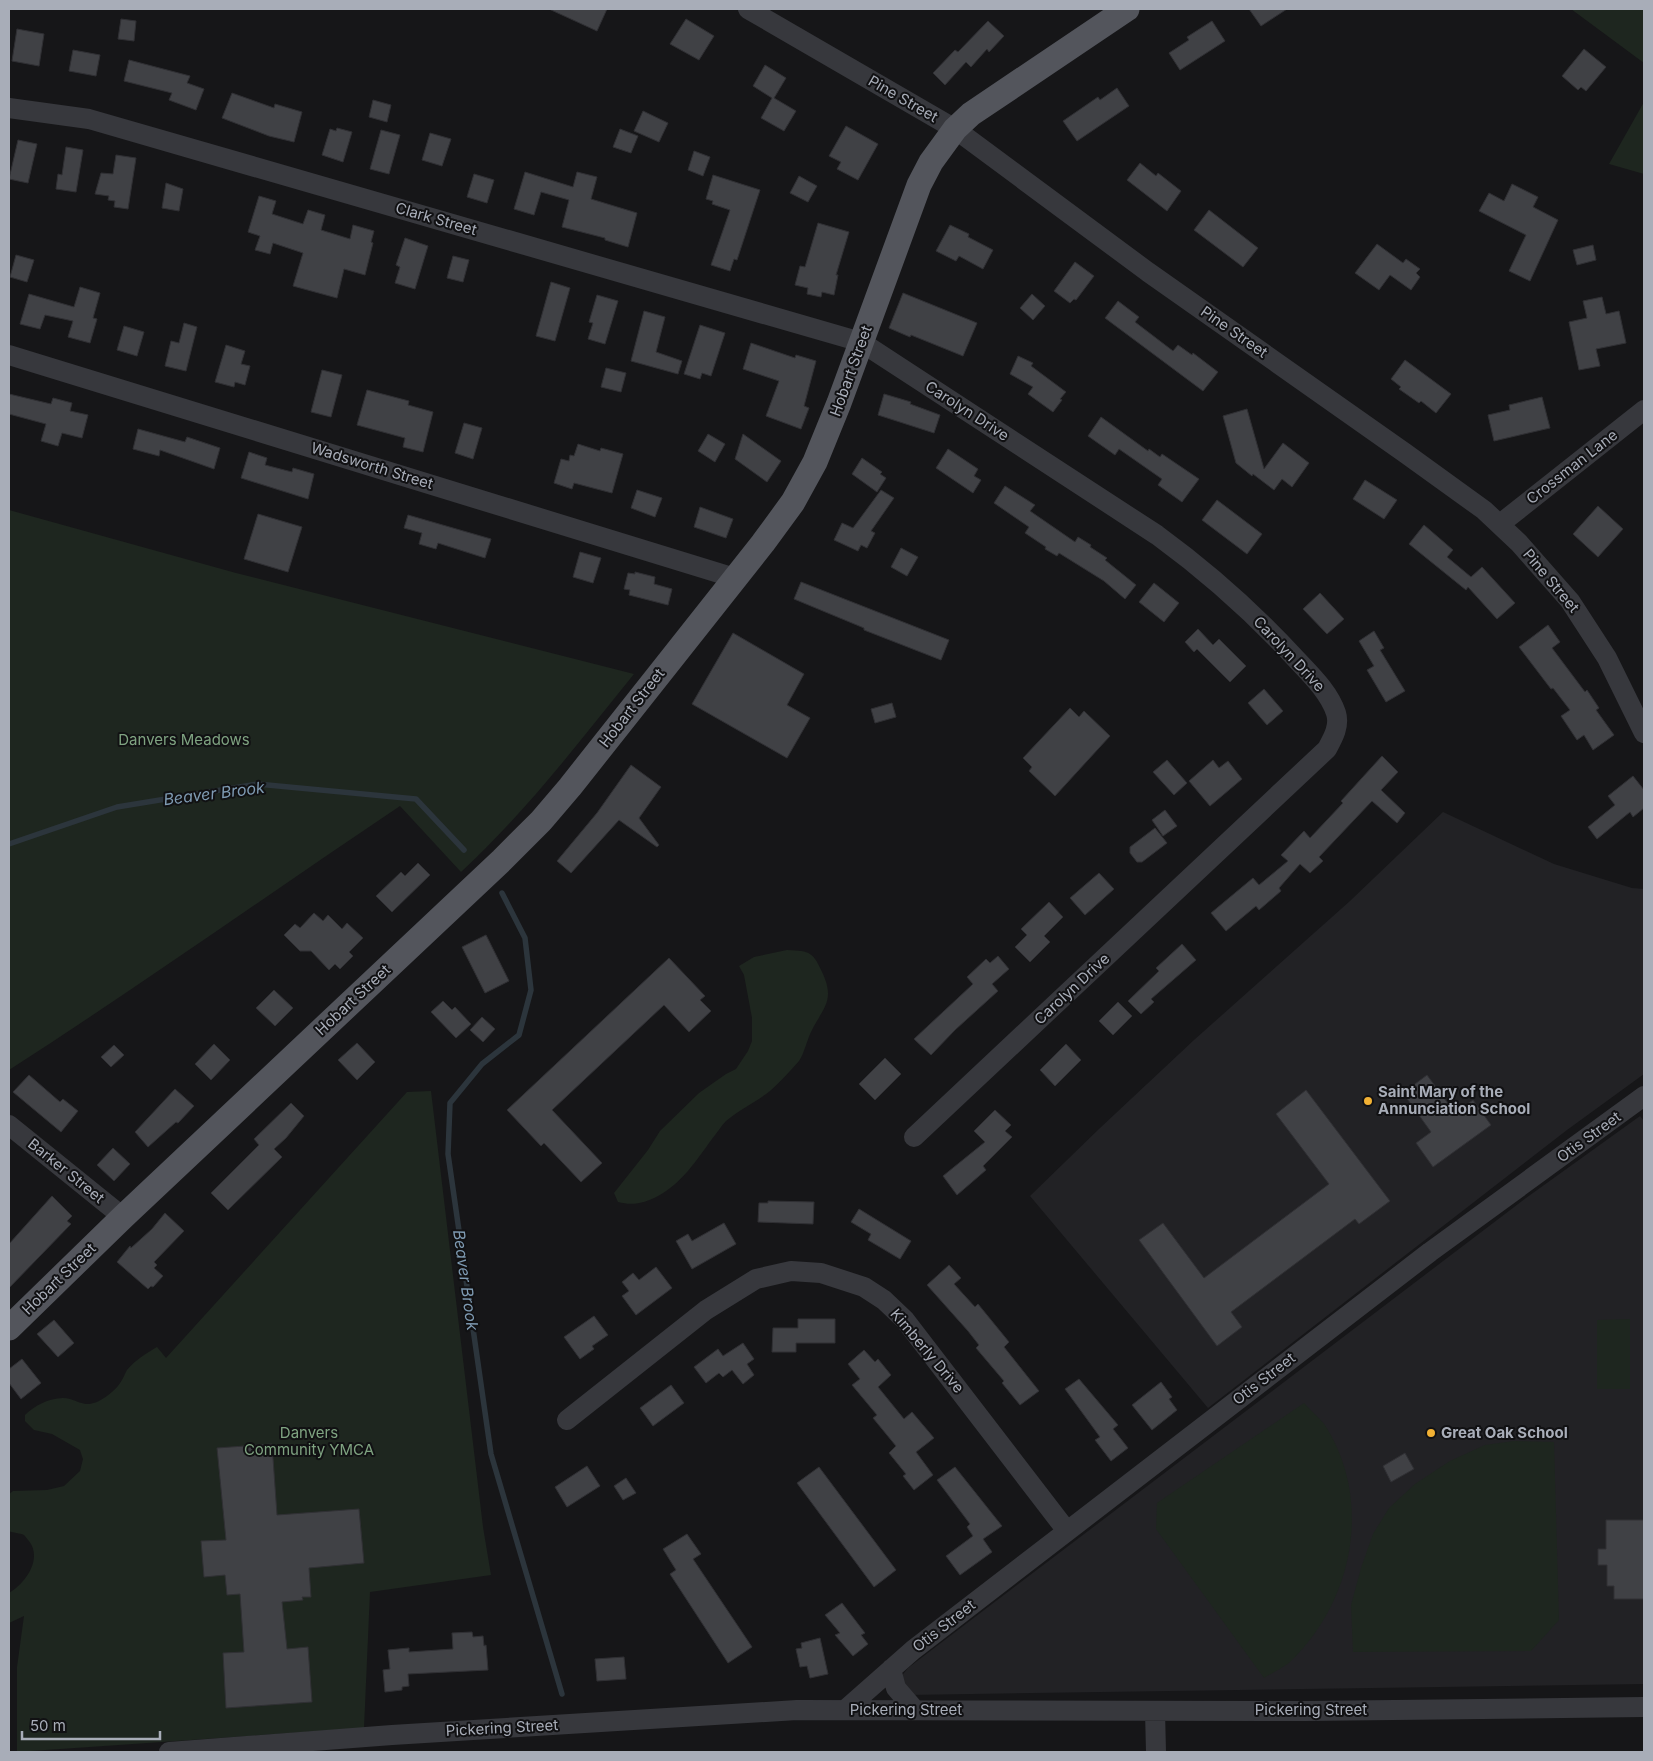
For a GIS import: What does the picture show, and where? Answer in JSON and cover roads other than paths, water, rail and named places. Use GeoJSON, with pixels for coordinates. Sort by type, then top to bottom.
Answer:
{"type":"FeatureCollection","features":[{"type":"Feature","properties":{"kind":"main road","name":"Hobart Street"},"geometry":{"type":"LineString","coordinates":[[9,1328],[122,1217],[523,840],[570,787],[736,578],[783,516],[805,482],[839,403],[919,185],[931,162],[955,129],[990,100],[1127,9]]}},
{"type":"Feature","properties":{"kind":"street","name":"Pine Street"},"geometry":{"type":"LineString","coordinates":[[748,9],[955,129],[1148,272],[1405,453],[1500,524],[1554,581],[1582,618],[1607,658],[1644,733]]}},
{"type":"Feature","properties":{"kind":"street","name":"Clark Street"},"geometry":{"type":"LineString","coordinates":[[9,108],[89,119],[861,342]]}},
{"type":"Feature","properties":{"kind":"street","name":"Carolyn Drive"},"geometry":{"type":"LineString","coordinates":[[861,342],[1148,529],[1183,554],[1236,597],[1268,629],[1328,695],[1337,715],[1337,728],[1333,738],[1327,749],[1313,764],[914,1137]]}},
{"type":"Feature","properties":{"kind":"street","name":"Wadsworth Street"},"geometry":{"type":"LineString","coordinates":[[9,355],[736,578]]}},
{"type":"Feature","properties":{"kind":"street","name":"Crossman Lane"},"geometry":{"type":"LineString","coordinates":[[1500,524],[1644,410]]}},
{"type":"Feature","properties":{"kind":"street","name":"Otis Street"},"geometry":{"type":"LineString","coordinates":[[845,1710],[913,1650],[1430,1252],[1644,1096]]}},
{"type":"Feature","properties":{"kind":"street","name":"Barker Street"},"geometry":{"type":"LineString","coordinates":[[9,1125],[122,1217]]}},
{"type":"Feature","properties":{"kind":"street","name":"Kimberly Drive"},"geometry":{"type":"LineString","coordinates":[[567,1420],[706,1310],[756,1279],[791,1271],[821,1273],[864,1287],[884,1300],[905,1320],[1067,1531]]}},
{"type":"Feature","properties":{"kind":"street"},"geometry":{"type":"LineString","coordinates":[[891,1669],[896,1688],[915,1710]]}},
{"type":"Feature","properties":{"kind":"street","name":"Pickering Street"},"geometry":{"type":"LineString","coordinates":[[169,1752],[353,1745],[781,1711],[1326,1710],[1644,1706]]}},
{"type":"Feature","properties":{"kind":"street"},"geometry":{"type":"LineString","coordinates":[[1155,1710],[1156,1752]]}},
{"type":"Feature","properties":{"kind":"waterway","name":"Beaver Brook"},"geometry":{"type":"LineString","coordinates":[[9,844],[117,807],[257,784],[416,799],[464,850]]}},
{"type":"Feature","properties":{"kind":"waterway","name":"Beaver Brook"},"geometry":{"type":"LineString","coordinates":[[502,893],[525,938],[531,990],[519,1035],[482,1064],[450,1103],[448,1154],[491,1454],[562,1694]]}},
{"type":"Feature","properties":{"kind":"place","name":"Saint Mary of the Annunciation School"},"geometry":{"type":"Point","coordinates":[1368,1101]}},
{"type":"Feature","properties":{"kind":"place","name":"Great Oak School"},"geometry":{"type":"Point","coordinates":[1431,1433]}},
{"type":"Feature","properties":{"kind":"park label","name":"Danvers Meadows"},"geometry":{"type":"Point","coordinates":[184,740]}},
{"type":"Feature","properties":{"kind":"park label","name":"Danvers Community YMCA"},"geometry":{"type":"Point","coordinates":[309,1442]}}]}
